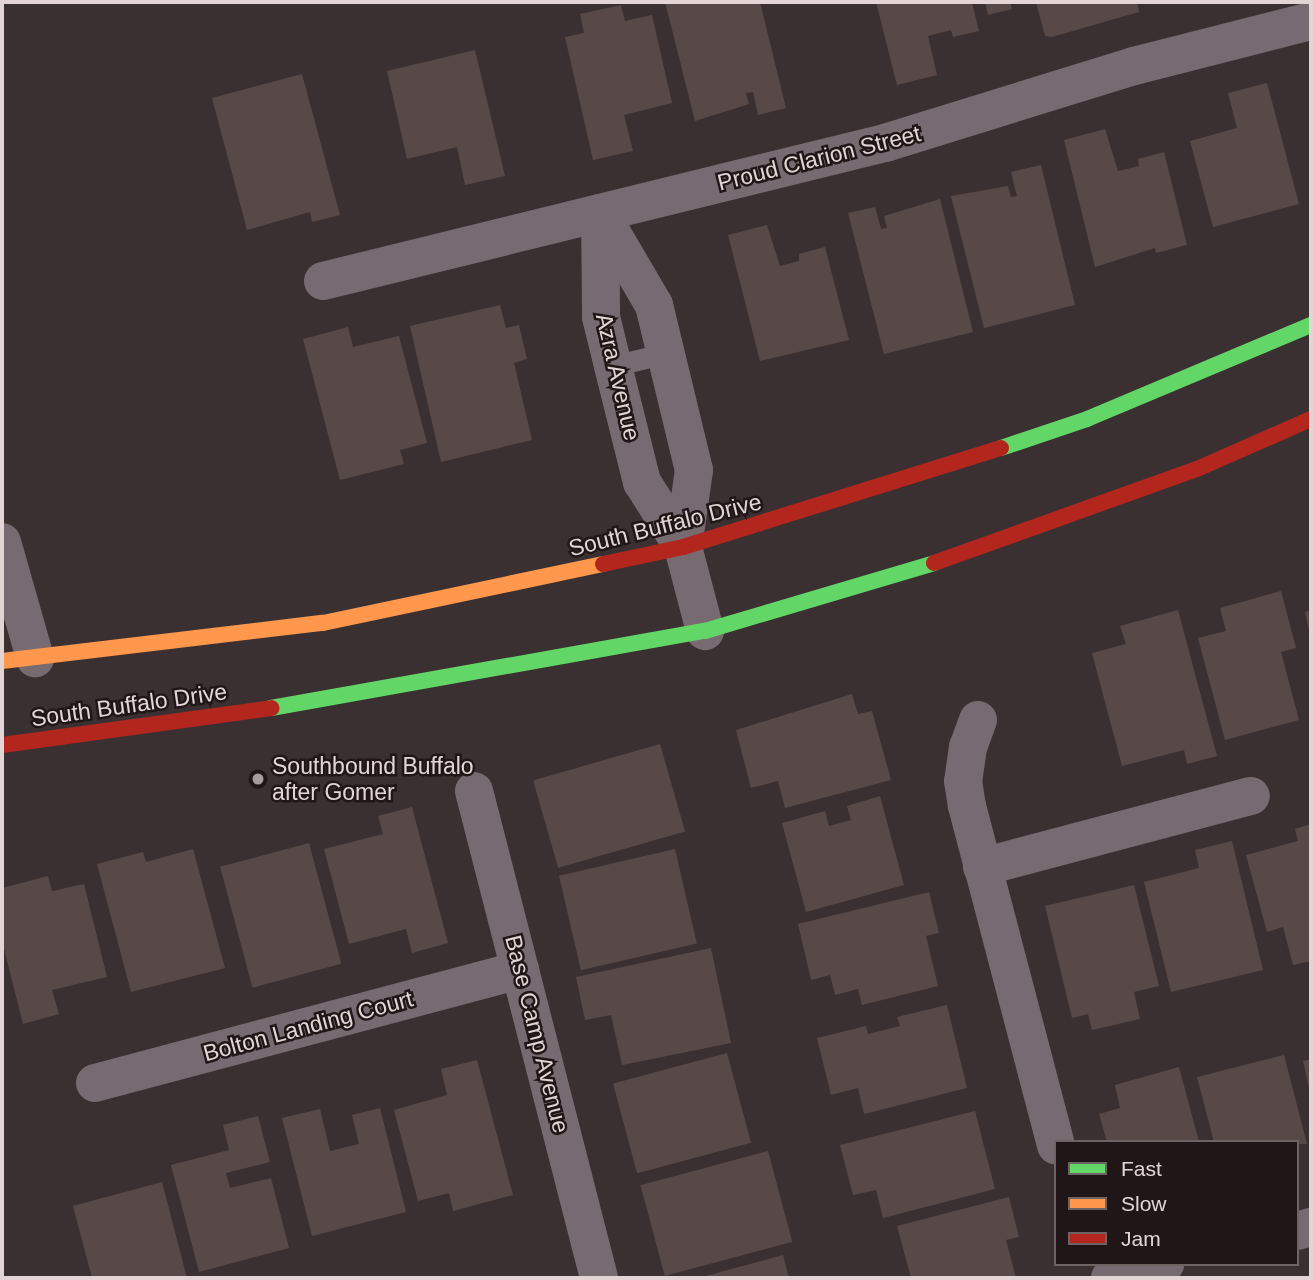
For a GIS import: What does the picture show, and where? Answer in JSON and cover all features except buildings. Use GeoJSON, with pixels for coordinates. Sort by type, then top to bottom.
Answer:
{"type":"FeatureCollection","features":[{"type":"Feature","properties":{"kind":"main road","name":"South Buffalo Drive"},"geometry":{"type":"LineString","coordinates":[[19,660],[323,624],[683,547],[894,485],[1087,419],[1311,324]]}},
{"type":"Feature","properties":{"kind":"main road","name":"South Buffalo Drive"},"geometry":{"type":"LineString","coordinates":[[2,745],[279,707],[705,631],[874,583],[1051,523],[1197,469],[1311,419]]}},
{"type":"Feature","properties":{"kind":"street","name":"Proud Clarion Street"},"geometry":{"type":"LineString","coordinates":[[323,281],[885,143],[1134,66],[1311,21]]}},
{"type":"Feature","properties":{"kind":"street","name":"Azra Avenue"},"geometry":{"type":"LineString","coordinates":[[600,213],[654,305],[666,353],[694,470],[683,547]]}},
{"type":"Feature","properties":{"kind":"street","name":"Azra Avenue"},"geometry":{"type":"LineString","coordinates":[[600,213],[601,317],[642,482],[683,547],[705,631]]}},
{"type":"Feature","properties":{"kind":"street"},"geometry":{"type":"LineString","coordinates":[[2,542],[19,660]]}},
{"type":"Feature","properties":{"kind":"street"},"geometry":{"type":"LineString","coordinates":[[978,720],[968,747],[963,781],[982,867],[1054,1140]]}},
{"type":"Feature","properties":{"kind":"street","name":"Base Camp Avenue"},"geometry":{"type":"LineString","coordinates":[[474,791],[599,1278]]}},
{"type":"Feature","properties":{"kind":"street"},"geometry":{"type":"LineString","coordinates":[[982,867],[1251,796]]}},
{"type":"Feature","properties":{"kind":"street","name":"Bolton Landing Court"},"geometry":{"type":"LineString","coordinates":[[95,1083],[520,970]]}},
{"type":"Feature","properties":{"kind":"street"},"geometry":{"type":"LineString","coordinates":[[1110,1278],[1157,1266]]}},
{"type":"Feature","properties":{"kind":"lane"},"geometry":{"type":"LineString","coordinates":[[613,366],[666,353]]}},
{"type":"Feature","properties":{"kind":"traffic: fast"},"geometry":{"type":"LineString","coordinates":[[1001,448],[1087,419],[1311,325]]}},
{"type":"Feature","properties":{"kind":"traffic: fast"},"geometry":{"type":"LineString","coordinates":[[271,708],[705,631],[934,563]]}},
{"type":"Feature","properties":{"kind":"traffic: slow"},"geometry":{"type":"LineString","coordinates":[[2,661],[323,623],[603,564]]}},
{"type":"Feature","properties":{"kind":"traffic: jam"},"geometry":{"type":"LineString","coordinates":[[934,563],[1197,469],[1311,419]]}},
{"type":"Feature","properties":{"kind":"traffic: jam"},"geometry":{"type":"LineString","coordinates":[[603,564],[683,547],[1001,448]]}},
{"type":"Feature","properties":{"kind":"traffic: jam"},"geometry":{"type":"LineString","coordinates":[[2,745],[271,708]]}},
{"type":"Feature","properties":{"kind":"place","name":"Southbound Buffalo after Gomer"},"geometry":{"type":"Point","coordinates":[258,779]}}]}
